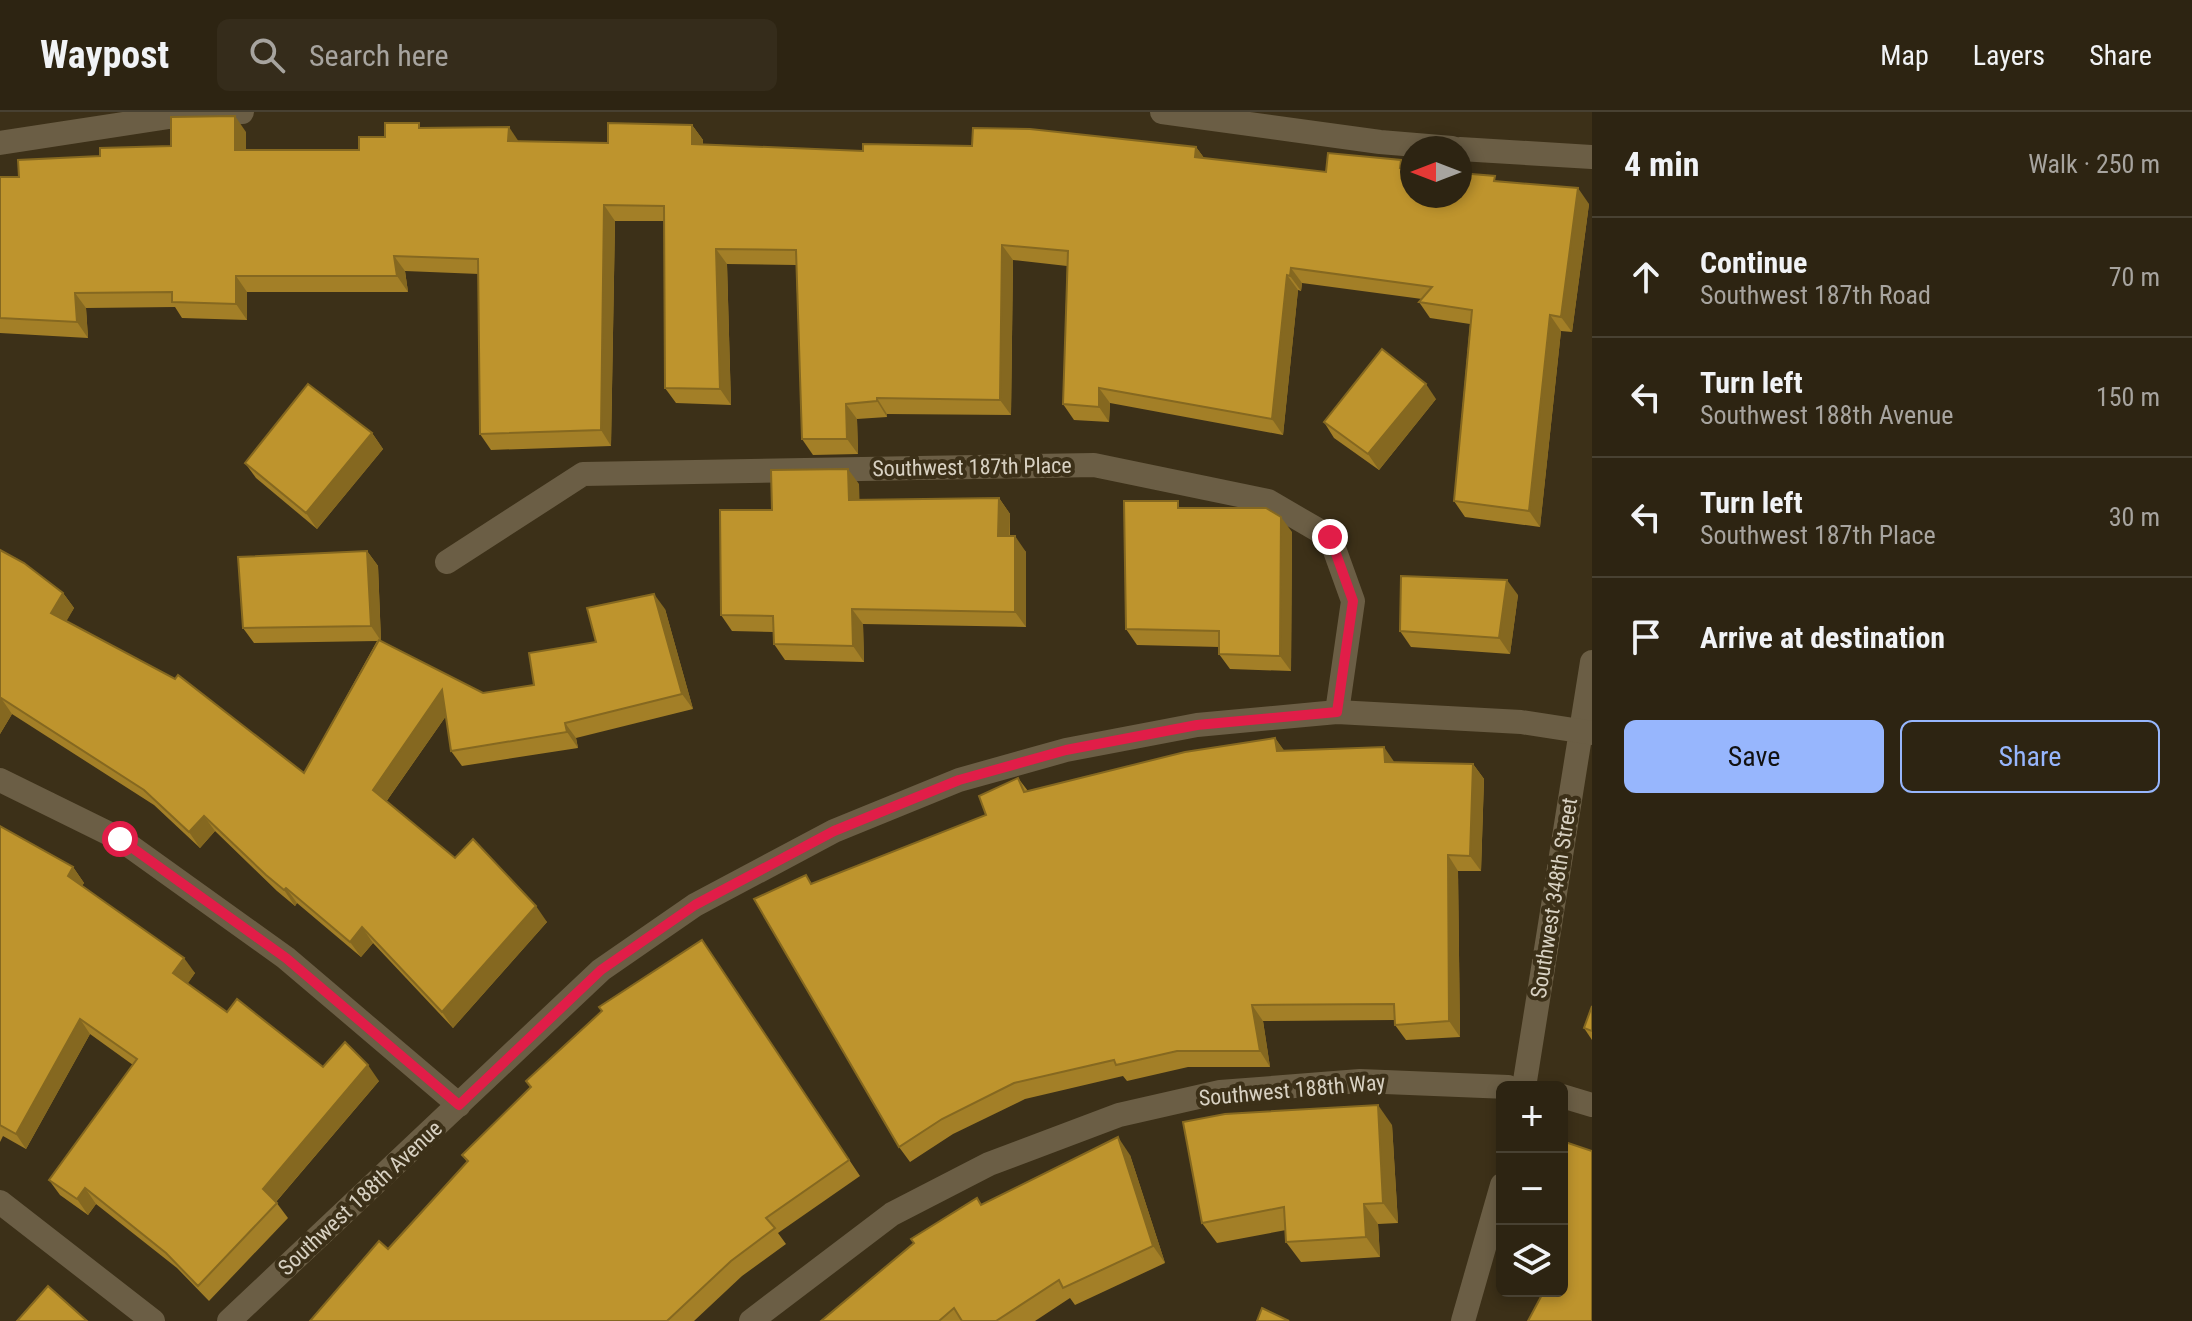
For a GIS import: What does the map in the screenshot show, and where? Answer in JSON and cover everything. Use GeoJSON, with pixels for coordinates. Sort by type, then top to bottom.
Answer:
{"type":"FeatureCollection","features":[{"type":"Feature","properties":{"kind":"street"},"geometry":{"type":"LineString","coordinates":[[0,143],[169,117],[242,112]]}},
{"type":"Feature","properties":{"kind":"street"},"geometry":{"type":"LineString","coordinates":[[1162,112],[1400,144]]}},
{"type":"Feature","properties":{"kind":"street"},"geometry":{"type":"LineString","coordinates":[[1472,150],[1592,157]]}},
{"type":"Feature","properties":{"kind":"street","name":"Southwest 187th Place"},"geometry":{"type":"LineString","coordinates":[[447,562],[583,474],[1094,465],[1268,501],[1330,537],[1353,601],[1337,712]]}},
{"type":"Feature","properties":{"kind":"street","name":"Southwest 348th Street"},"geometry":{"type":"LineString","coordinates":[[1525,1081],[1586,732],[1592,662]]}},
{"type":"Feature","properties":{"kind":"street","name":"Southwest 188th Avenue"},"geometry":{"type":"LineString","coordinates":[[229,1321],[601,970],[695,905],[834,831],[959,780],[1066,750],[1197,725],[1337,712],[1521,722],[1586,732]]}},
{"type":"Feature","properties":{"kind":"street"},"geometry":{"type":"LineString","coordinates":[[0,780],[133,848],[286,958],[459,1105]]}},
{"type":"Feature","properties":{"kind":"street","name":"Southwest 188th Way"},"geometry":{"type":"LineString","coordinates":[[751,1321],[892,1214],[989,1164],[1119,1115],[1220,1092],[1360,1081],[1496,1087]]}},
{"type":"Feature","properties":{"kind":"street"},"geometry":{"type":"LineString","coordinates":[[1568,1098],[1592,1105]]}},
{"type":"Feature","properties":{"kind":"street"},"geometry":{"type":"LineString","coordinates":[[0,1202],[153,1321]]}},
{"type":"Feature","properties":{"kind":"street"},"geometry":{"type":"LineString","coordinates":[[1463,1321],[1496,1206]]}},
{"type":"Feature","properties":{"kind":"building"},"geometry":{"type":"Polygon","coordinates":[[[235,116],[235,150],[359,150],[359,137],[385,137],[385,123],[419,123],[419,128],[509,127],[508,141],[608,143],[608,123],[692,125],[692,144],[863,151],[863,144],[972,146],[973,128],[1030,129],[1196,147],[1195,157],[1326,172],[1328,153],[1400,160],[1400,208],[1472,208],[1472,174],[1495,176],[1494,181],[1578,188],[1561,317],[1550,315],[1529,511],[1454,501],[1472,310],[1419,302],[1432,287],[1291,268],[1290,276],[1287,275],[1272,419],[1099,388],[1099,407],[1063,404],[1068,251],[1002,245],[1000,400],[877,398],[877,401],[846,404],[847,439],[802,439],[796,250],[716,249],[720,389],[665,388],[664,206],[604,205],[601,430],[480,434],[478,259],[394,256],[397,276],[236,276],[236,304],[172,302],[172,292],[75,293],[77,322],[0,318],[0,177],[19,177],[18,160],[100,156],[100,148],[171,146],[171,117],[235,116]]]}},
{"type":"Feature","properties":{"kind":"building"},"geometry":{"type":"Polygon","coordinates":[[[1382,349],[1426,384],[1368,454],[1324,422],[1382,349]]]}},
{"type":"Feature","properties":{"kind":"building"},"geometry":{"type":"Polygon","coordinates":[[[308,384],[372,433],[306,513],[245,463],[308,384]]]}},
{"type":"Feature","properties":{"kind":"building"},"geometry":{"type":"Polygon","coordinates":[[[848,469],[849,500],[999,498],[998,536],[1015,536],[1015,612],[852,609],[853,646],[774,644],[773,616],[721,615],[720,510],[772,510],[771,470],[848,469]]]}},
{"type":"Feature","properties":{"kind":"building"},"geometry":{"type":"Polygon","coordinates":[[[1124,501],[1178,501],[1178,508],[1266,508],[1281,517],[1280,656],[1219,654],[1219,631],[1126,629],[1124,501]]]}},
{"type":"Feature","properties":{"kind":"building"},"geometry":{"type":"Polygon","coordinates":[[[0,550],[24,563],[63,593],[51,613],[175,679],[178,675],[304,773],[379,640],[483,693],[534,685],[529,653],[596,642],[587,608],[654,594],[682,694],[565,723],[567,732],[451,751],[442,690],[373,790],[455,858],[473,839],[536,906],[442,1012],[362,927],[350,942],[266,875],[204,816],[189,832],[144,790],[0,700],[0,550]]]}},
{"type":"Feature","properties":{"kind":"building"},"geometry":{"type":"Polygon","coordinates":[[[367,551],[371,626],[243,628],[238,557],[367,551]]]}},
{"type":"Feature","properties":{"kind":"building"},"geometry":{"type":"Polygon","coordinates":[[[1401,576],[1507,580],[1499,638],[1400,631],[1401,576]]]}},
{"type":"Feature","properties":{"kind":"building"},"geometry":{"type":"Polygon","coordinates":[[[1275,738],[1277,751],[1384,747],[1385,762],[1473,764],[1470,856],[1448,855],[1449,1021],[1395,1025],[1394,1004],[1252,1005],[1260,1051],[1177,1051],[1116,1065],[1114,1060],[1014,1083],[942,1119],[899,1147],[754,899],[806,875],[811,884],[986,815],[979,796],[1018,778],[1024,792],[1185,752],[1275,738]]]}},
{"type":"Feature","properties":{"kind":"building"},"geometry":{"type":"Polygon","coordinates":[[[0,826],[73,867],[68,876],[184,958],[173,973],[227,1012],[237,999],[323,1067],[345,1042],[368,1065],[263,1189],[277,1203],[198,1286],[166,1253],[85,1188],[77,1199],[49,1180],[137,1059],[80,1019],[16,1134],[0,1125],[0,826]]]}},
{"type":"Feature","properties":{"kind":"building"},"geometry":{"type":"Polygon","coordinates":[[[702,940],[849,1160],[766,1218],[775,1228],[731,1261],[667,1321],[310,1321],[379,1241],[388,1249],[468,1161],[462,1155],[531,1087],[526,1081],[602,1011],[599,1007],[702,940]]]}},
{"type":"Feature","properties":{"kind":"building"},"geometry":{"type":"Polygon","coordinates":[[[1592,1006],[1592,1031],[1584,1028],[1592,1006]]]}},
{"type":"Feature","properties":{"kind":"building"},"geometry":{"type":"Polygon","coordinates":[[[1378,1105],[1383,1203],[1364,1204],[1366,1237],[1286,1242],[1284,1207],[1202,1223],[1183,1122],[1225,1114],[1378,1105]]]}},
{"type":"Feature","properties":{"kind":"building"},"geometry":{"type":"Polygon","coordinates":[[[1118,1137],[1153,1246],[1063,1288],[1059,1280],[996,1321],[962,1321],[954,1308],[939,1321],[821,1321],[914,1243],[911,1239],[977,1198],[981,1205],[1118,1137]]]}},
{"type":"Feature","properties":{"kind":"building"},"geometry":{"type":"Polygon","coordinates":[[[1568,1143],[1592,1151],[1592,1321],[1528,1321],[1541,1297],[1568,1297],[1568,1143]]]}},
{"type":"Feature","properties":{"kind":"building"},"geometry":{"type":"Polygon","coordinates":[[[48,1286],[87,1321],[17,1321],[48,1286]]]}},
{"type":"Feature","properties":{"kind":"building"},"geometry":{"type":"Polygon","coordinates":[[[1262,1308],[1289,1321],[1257,1321],[1262,1308]]]}},
{"type":"Feature","properties":{"kind":"route"},"geometry":{"type":"LineString","coordinates":[[120,839],[286,958],[459,1105],[601,970],[695,905],[834,831],[959,780],[1066,750],[1197,725],[1337,712],[1353,601],[1330,537]]}}]}
